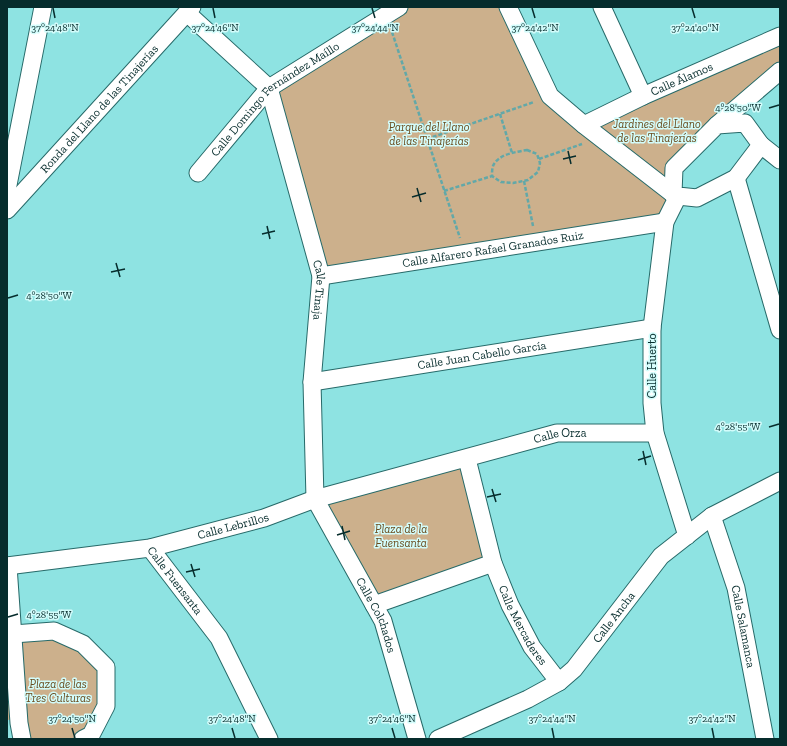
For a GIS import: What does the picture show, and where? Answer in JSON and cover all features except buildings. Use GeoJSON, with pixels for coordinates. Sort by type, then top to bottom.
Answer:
{"type":"FeatureCollection","features":[{"type":"Feature","properties":{"kind":"street"},"geometry":{"type":"LineString","coordinates":[[7,190],[43,7]]}},
{"type":"Feature","properties":{"kind":"street"},"geometry":{"type":"LineString","coordinates":[[508,7],[550,96],[584,125],[676,195],[696,198],[736,178],[761,145]]}},
{"type":"Feature","properties":{"kind":"street"},"geometry":{"type":"LineString","coordinates":[[602,7],[643,96]]}},
{"type":"Feature","properties":{"kind":"street","name":"Calle Domingo Fernández Maíllo"},"geometry":{"type":"LineString","coordinates":[[198,173],[269,88],[389,9]]}},
{"type":"Feature","properties":{"kind":"street"},"geometry":{"type":"LineString","coordinates":[[189,10],[269,88]]}},
{"type":"Feature","properties":{"kind":"street","name":"Ronda del Llano de las Tinajerías"},"geometry":{"type":"LineString","coordinates":[[7,210],[189,10]]}},
{"type":"Feature","properties":{"kind":"street","name":"Calle Álamos"},"geometry":{"type":"LineString","coordinates":[[584,125],[643,96],[780,36]]}},
{"type":"Feature","properties":{"kind":"street"},"geometry":{"type":"LineString","coordinates":[[676,195],[674,168],[716,125],[780,71]]}},
{"type":"Feature","properties":{"kind":"street","name":"Calle Tinaja"},"geometry":{"type":"LineString","coordinates":[[269,88],[320,276],[312,382],[315,499]]}},
{"type":"Feature","properties":{"kind":"street"},"geometry":{"type":"LineString","coordinates":[[716,125],[745,123],[761,145],[780,160]]}},
{"type":"Feature","properties":{"kind":"street"},"geometry":{"type":"LineString","coordinates":[[736,178],[780,330]]}},
{"type":"Feature","properties":{"kind":"street","name":"Calle Huerto"},"geometry":{"type":"LineString","coordinates":[[676,195],[665,222],[652,328],[652,404],[655,433],[687,536]]}},
{"type":"Feature","properties":{"kind":"street","name":"Calle Alfarero Rafael Granados Ruiz"},"geometry":{"type":"LineString","coordinates":[[320,276],[665,222]]}},
{"type":"Feature","properties":{"kind":"street","name":"Calle Juan Cabello García"},"geometry":{"type":"LineString","coordinates":[[312,382],[652,328]]}},
{"type":"Feature","properties":{"kind":"street","name":"Calle Orza"},"geometry":{"type":"LineString","coordinates":[[467,458],[557,433],[655,433]]}},
{"type":"Feature","properties":{"kind":"street"},"geometry":{"type":"LineString","coordinates":[[315,499],[467,458],[493,563],[374,605]]}},
{"type":"Feature","properties":{"kind":"street","name":"Calle Ancha"},"geometry":{"type":"LineString","coordinates":[[438,739],[528,699],[559,682],[574,669],[661,556],[712,516],[780,481]]}},
{"type":"Feature","properties":{"kind":"street","name":"Calle Lebrillos"},"geometry":{"type":"LineString","coordinates":[[150,548],[264,518],[315,499]]}},
{"type":"Feature","properties":{"kind":"street","name":"Calle Colchados"},"geometry":{"type":"LineString","coordinates":[[315,499],[382,621],[417,739]]}},
{"type":"Feature","properties":{"kind":"street","name":"Calle Salamanca"},"geometry":{"type":"LineString","coordinates":[[712,516],[736,588],[765,739]]}},
{"type":"Feature","properties":{"kind":"street","name":"Calle Fuensanta"},"geometry":{"type":"LineString","coordinates":[[8,566],[150,548],[219,638],[269,739]]}},
{"type":"Feature","properties":{"kind":"street","name":"Calle Mercaderes"},"geometry":{"type":"LineString","coordinates":[[493,563],[510,605],[532,647],[559,682]]}},
{"type":"Feature","properties":{"kind":"street"},"geometry":{"type":"LineString","coordinates":[[8,566],[19,723],[22,739]]}},
{"type":"Feature","properties":{"kind":"street"},"geometry":{"type":"LineString","coordinates":[[13,634],[54,631],[84,644],[106,667],[106,706],[90,735],[83,739]]}},
{"type":"Feature","properties":{"kind":"path"},"geometry":{"type":"LineString","coordinates":[[389,9],[427,139],[465,253]]}},
{"type":"Feature","properties":{"kind":"path"},"geometry":{"type":"LineString","coordinates":[[427,139],[550,96]]}},
{"type":"Feature","properties":{"kind":"path"},"geometry":{"type":"LineString","coordinates":[[500,114],[512,152]]}},
{"type":"Feature","properties":{"kind":"path"},"geometry":{"type":"LineString","coordinates":[[539,159],[601,138]]}},
{"type":"Feature","properties":{"kind":"path"},"geometry":{"type":"LineString","coordinates":[[527,150],[537,154],[540,163],[538,172],[528,180],[514,183],[501,182],[492,176],[492,167],[497,160],[507,154],[527,150]]}},
{"type":"Feature","properties":{"kind":"path"},"geometry":{"type":"LineString","coordinates":[[444,191],[492,176]]}},
{"type":"Feature","properties":{"kind":"path"},"geometry":{"type":"LineString","coordinates":[[524,181],[536,242]]}},
{"type":"Feature","properties":{"kind":"green space","name":"Parque del Llano de las Tinajerías"},"geometry":{"type":"Polygon","coordinates":[[[399,7],[508,7],[550,96],[584,125],[780,36],[780,71],[674,168],[665,222],[321,276],[269,88],[399,7]]]}},
{"type":"Feature","properties":{"kind":"green space","name":"Plaza de la Fuensanta"},"geometry":{"type":"Polygon","coordinates":[[[467,459],[493,563],[374,605],[315,499],[467,459]]]}},
{"type":"Feature","properties":{"kind":"green space","name":"Plaza de las Tres Culturas"},"geometry":{"type":"Polygon","coordinates":[[[54,631],[106,667],[106,706],[83,739],[22,739],[18,719],[7,720],[7,674],[15,673],[13,634],[54,631]]]}},
{"type":"Feature","properties":{"kind":"park label","name":"Jardines del Llano de las Tinajerías"},"geometry":{"type":"Point","coordinates":[657,131]}}]}
